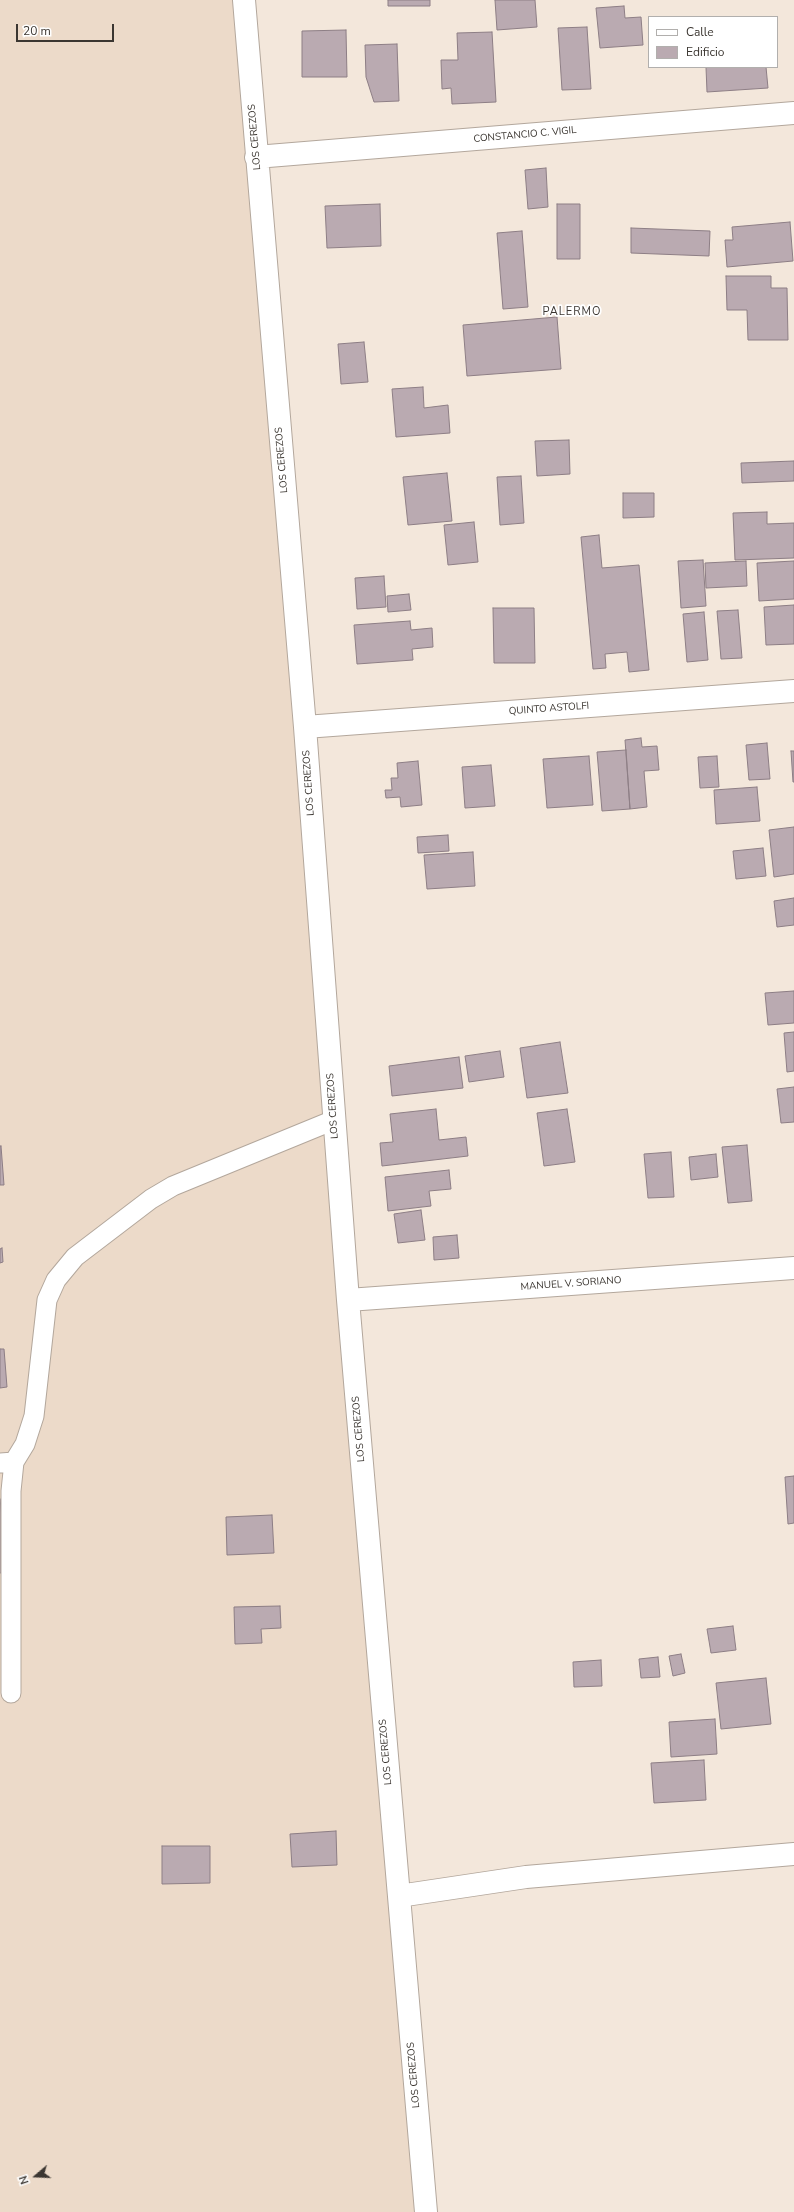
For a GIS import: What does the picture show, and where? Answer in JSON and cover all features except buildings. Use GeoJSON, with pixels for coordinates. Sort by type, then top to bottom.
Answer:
{"type":"FeatureCollection","features":[{"type":"Feature","properties":{"kind":"street","name":"LOS CEREZOS"},"geometry":{"type":"LineString","coordinates":[[244,0],[305,727],[348,1300],[426,2212]]}},
{"type":"Feature","properties":{"kind":"street","name":"CONSTANCIO C. VIGIL"},"geometry":{"type":"LineString","coordinates":[[256,157],[794,113]]}},
{"type":"Feature","properties":{"kind":"street","name":"QUINTO ASTOLFI"},"geometry":{"type":"LineString","coordinates":[[305,727],[794,691]]}},
{"type":"Feature","properties":{"kind":"street","name":"MANUEL V. SORIANO"},"geometry":{"type":"LineString","coordinates":[[348,1300],[794,1268]]}},
{"type":"Feature","properties":{"kind":"street"},"geometry":{"type":"LineString","coordinates":[[399,1896],[526,1877],[794,1854]]}},
{"type":"Feature","properties":{"kind":"lane"},"geometry":{"type":"LineString","coordinates":[[11,1693],[11,1491],[7,1463],[25,1444],[34,1416],[47,1300],[56,1280],[74,1257],[151,1199],[173,1186],[334,1120]]}},
{"type":"Feature","properties":{"kind":"shaded area"},"geometry":{"type":"Polygon","coordinates":[[[0,0],[244,0],[426,2212],[0,2212],[0,0]]]}},
{"type":"Feature","properties":{"kind":"district","name":"PALERMO"},"geometry":{"type":"Point","coordinates":[572,312]}}]}
